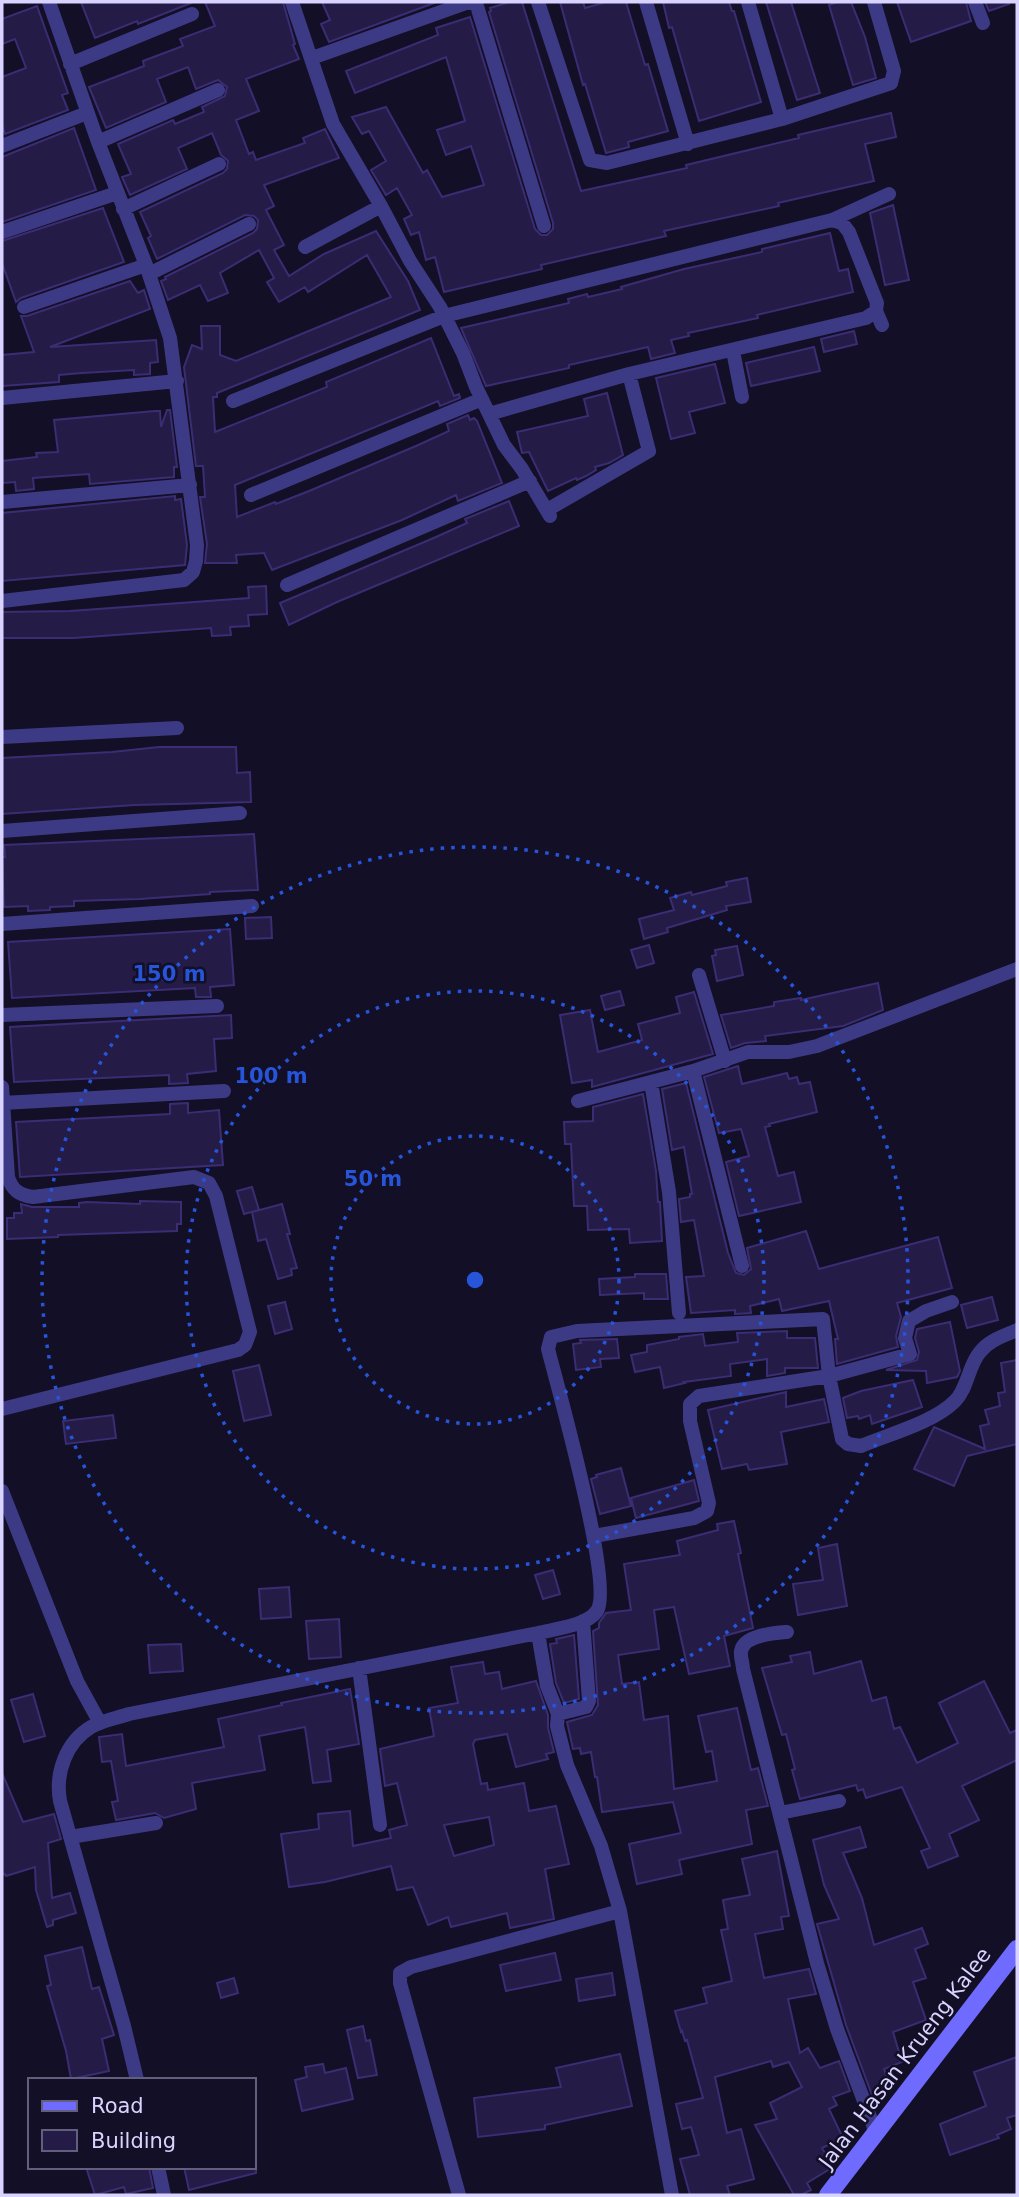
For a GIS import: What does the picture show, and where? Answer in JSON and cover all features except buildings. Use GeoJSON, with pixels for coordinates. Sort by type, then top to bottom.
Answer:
{"type":"FeatureCollection","features":[{"type":"Feature","properties":{"kind":"street"},"geometry":{"type":"LineString","coordinates":[[2,601],[184,580],[193,572],[196,561],[197,545],[170,338],[148,269],[87,113],[49,2]]}},
{"type":"Feature","properties":{"kind":"street"},"geometry":{"type":"LineString","coordinates":[[292,2],[333,124],[410,261],[445,316],[504,445],[549,513],[649,451],[629,374]]}},
{"type":"Feature","properties":{"kind":"street"},"geometry":{"type":"LineString","coordinates":[[312,58],[432,8],[471,2],[477,6],[544,226]]}},
{"type":"Feature","properties":{"kind":"street"},"geometry":{"type":"LineString","coordinates":[[538,2],[590,160],[607,163],[782,119],[891,83],[894,71],[874,2]]}},
{"type":"Feature","properties":{"kind":"street"},"geometry":{"type":"LineString","coordinates":[[646,2],[688,144]]}},
{"type":"Feature","properties":{"kind":"street"},"geometry":{"type":"LineString","coordinates":[[748,2],[782,119]]}},
{"type":"Feature","properties":{"kind":"street"},"geometry":{"type":"LineString","coordinates":[[975,2],[983,23]]}},
{"type":"Feature","properties":{"kind":"street"},"geometry":{"type":"LineString","coordinates":[[70,64],[192,15]]}},
{"type":"Feature","properties":{"kind":"street"},"geometry":{"type":"LineString","coordinates":[[98,142],[218,90]]}},
{"type":"Feature","properties":{"kind":"street"},"geometry":{"type":"LineString","coordinates":[[2,146],[87,113]]}},
{"type":"Feature","properties":{"kind":"street"},"geometry":{"type":"LineString","coordinates":[[123,209],[219,164]]}},
{"type":"Feature","properties":{"kind":"street"},"geometry":{"type":"LineString","coordinates":[[2,232],[117,193]]}},
{"type":"Feature","properties":{"kind":"street"},"geometry":{"type":"LineString","coordinates":[[233,401],[445,316],[832,220],[889,194]]}},
{"type":"Feature","properties":{"kind":"street"},"geometry":{"type":"LineString","coordinates":[[305,247],[381,206]]}},
{"type":"Feature","properties":{"kind":"street"},"geometry":{"type":"LineString","coordinates":[[832,220],[842,223],[849,232],[877,303],[876,311],[882,325]]}},
{"type":"Feature","properties":{"kind":"street"},"geometry":{"type":"LineString","coordinates":[[24,307],[148,269],[248,224]]}},
{"type":"Feature","properties":{"kind":"street"},"geometry":{"type":"LineString","coordinates":[[489,414],[629,374],[848,323],[866,318],[876,311]]}},
{"type":"Feature","properties":{"kind":"street"},"geometry":{"type":"LineString","coordinates":[[733,351],[742,397]]}},
{"type":"Feature","properties":{"kind":"street"},"geometry":{"type":"LineString","coordinates":[[2,398],[177,381]]}},
{"type":"Feature","properties":{"kind":"street"},"geometry":{"type":"LineString","coordinates":[[251,495],[482,399]]}},
{"type":"Feature","properties":{"kind":"street"},"geometry":{"type":"LineString","coordinates":[[287,585],[530,481]]}},
{"type":"Feature","properties":{"kind":"street"},"geometry":{"type":"LineString","coordinates":[[2,502],[190,485]]}},
{"type":"Feature","properties":{"kind":"street"},"geometry":{"type":"LineString","coordinates":[[2,737],[177,728]]}},
{"type":"Feature","properties":{"kind":"street"},"geometry":{"type":"LineString","coordinates":[[2,831],[240,813]]}},
{"type":"Feature","properties":{"kind":"street"},"geometry":{"type":"LineString","coordinates":[[2,924],[252,905]]}},
{"type":"Feature","properties":{"kind":"street"},"geometry":{"type":"LineString","coordinates":[[578,1101],[692,1071],[748,1052],[789,1052],[817,1046],[1017,969]]}},
{"type":"Feature","properties":{"kind":"street"},"geometry":{"type":"LineString","coordinates":[[699,975],[724,1061]]}},
{"type":"Feature","properties":{"kind":"street"},"geometry":{"type":"LineString","coordinates":[[2,1015],[217,1006]]}},
{"type":"Feature","properties":{"kind":"street"},"geometry":{"type":"LineString","coordinates":[[692,1071],[742,1266]]}},
{"type":"Feature","properties":{"kind":"street"},"geometry":{"type":"LineString","coordinates":[[651,1082],[669,1192],[679,1313]]}},
{"type":"Feature","properties":{"kind":"street"},"geometry":{"type":"LineString","coordinates":[[2,1087],[8,1177],[10,1186],[23,1195],[33,1197],[194,1177],[209,1184],[216,1196],[250,1332],[245,1345],[238,1350],[2,1409]]}},
{"type":"Feature","properties":{"kind":"street"},"geometry":{"type":"LineString","coordinates":[[2,1103],[224,1091]]}},
{"type":"Feature","properties":{"kind":"street"},"geometry":{"type":"LineString","coordinates":[[594,1536],[694,1518],[707,1511],[709,1503],[690,1422],[690,1404],[699,1396],[829,1376],[911,1354],[905,1338],[909,1321],[926,1311],[952,1302]]}},
{"type":"Feature","properties":{"kind":"street"},"geometry":{"type":"LineString","coordinates":[[137,2078],[58,1792],[62,1762],[77,1739],[89,1728],[129,1714],[538,1633],[583,1621],[596,1613],[602,1600],[594,1536],[548,1349],[551,1338],[577,1331],[823,1319],[829,1376],[842,1439],[848,1444],[860,1446],[935,1416],[953,1403],[961,1394],[979,1353],[991,1341],[1017,1330]]}},
{"type":"Feature","properties":{"kind":"street"},"geometry":{"type":"LineString","coordinates":[[2,1491],[77,1681],[100,1723]]}},
{"type":"Feature","properties":{"kind":"street"},"geometry":{"type":"LineString","coordinates":[[558,1714],[586,1707],[589,1701],[583,1621]]}},
{"type":"Feature","properties":{"kind":"street"},"geometry":{"type":"LineString","coordinates":[[787,1632],[774,1633],[745,1644],[741,1651],[743,1669],[817,1963],[836,2029],[876,2133]]}},
{"type":"Feature","properties":{"kind":"street"},"geometry":{"type":"LineString","coordinates":[[538,1633],[547,1686],[558,1714],[557,1726],[567,1765],[601,1846],[620,1911],[672,2195]]}},
{"type":"Feature","properties":{"kind":"street"},"geometry":{"type":"LineString","coordinates":[[359,1668],[380,1825]]}},
{"type":"Feature","properties":{"kind":"street"},"geometry":{"type":"LineString","coordinates":[[780,1814],[839,1801]]}},
{"type":"Feature","properties":{"kind":"street"},"geometry":{"type":"LineString","coordinates":[[70,1837],[156,1823]]}},
{"type":"Feature","properties":{"kind":"street"},"geometry":{"type":"LineString","coordinates":[[459,2195],[400,1983],[400,1973],[411,1966],[620,1911]]}},
{"type":"Feature","properties":{"kind":"street","name":"Jalan Hasan Krueng Kalee"},"geometry":{"type":"LineString","coordinates":[[828,2195],[1017,1949]]}},
{"type":"Feature","properties":{"kind":"street"},"geometry":{"type":"LineString","coordinates":[[158,2169],[164,2195]]}}]}
